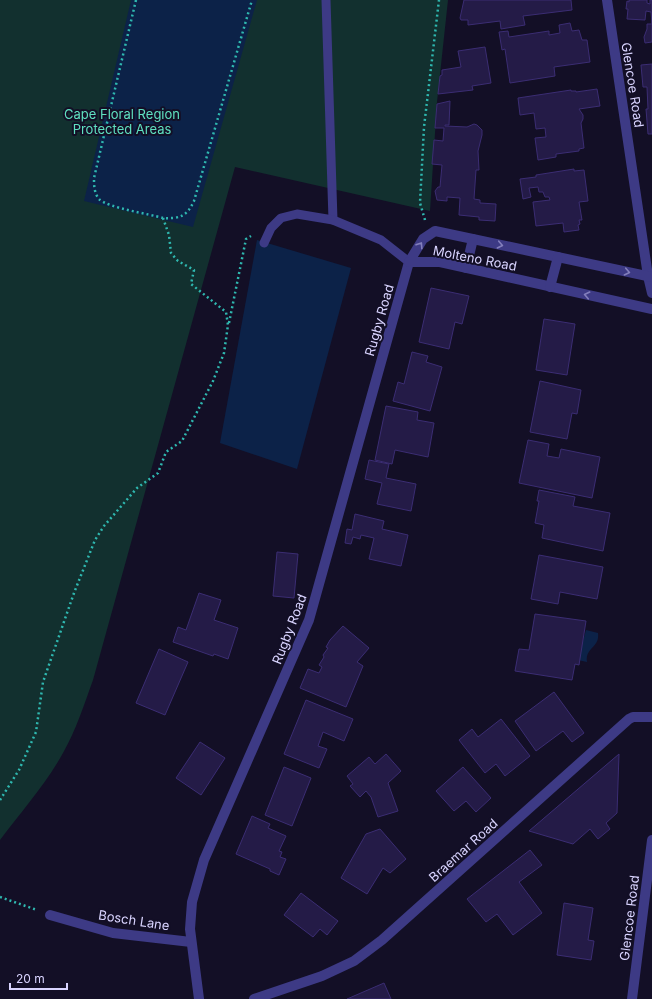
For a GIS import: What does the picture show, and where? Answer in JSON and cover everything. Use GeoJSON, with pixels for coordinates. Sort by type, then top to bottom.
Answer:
{"type":"FeatureCollection","features":[{"type":"Feature","properties":{"kind":"street","name":"Glencoe Road"},"geometry":{"type":"LineString","coordinates":[[607,0],[652,293]]}},
{"type":"Feature","properties":{"kind":"street","name":"Molteno Road"},"geometry":{"type":"LineString","coordinates":[[409,262],[423,239],[434,231],[650,276]]}},
{"type":"Feature","properties":{"kind":"street"},"geometry":{"type":"LineString","coordinates":[[466,268],[473,239]]}},
{"type":"Feature","properties":{"kind":"street"},"geometry":{"type":"LineString","coordinates":[[550,287],[558,257]]}},
{"type":"Feature","properties":{"kind":"street","name":"Molteno Road"},"geometry":{"type":"LineString","coordinates":[[409,262],[440,262],[652,309]]}},
{"type":"Feature","properties":{"kind":"street","name":"Rugby Road"},"geometry":{"type":"LineString","coordinates":[[199,999],[191,942],[190,928],[192,902],[204,860],[309,620],[409,262]]}},
{"type":"Feature","properties":{"kind":"street","name":"Braemar Road"},"geometry":{"type":"LineString","coordinates":[[254,999],[322,976],[354,961],[382,940],[629,719],[633,717],[652,717]]}},
{"type":"Feature","properties":{"kind":"street","name":"Glencoe Road"},"geometry":{"type":"LineString","coordinates":[[632,999],[652,840]]}},
{"type":"Feature","properties":{"kind":"street","name":"Bosch Lane"},"geometry":{"type":"LineString","coordinates":[[50,915],[113,933],[191,942]]}},
{"type":"Feature","properties":{"kind":"street","name":"Braemar Road"},"geometry":{"type":"LineString","coordinates":[[270,999],[280,991]]}},
{"type":"Feature","properties":{"kind":"lane"},"geometry":{"type":"LineString","coordinates":[[326,0],[333,220]]}},
{"type":"Feature","properties":{"kind":"lane"},"geometry":{"type":"LineString","coordinates":[[264,243],[271,228],[281,218],[297,214],[333,220],[381,240],[409,262]]}},
{"type":"Feature","properties":{"kind":"path"},"geometry":{"type":"LineString","coordinates":[[136,0],[94,178],[94,188],[99,198],[107,204],[163,218],[182,216],[190,209],[194,201],[252,0]]}},
{"type":"Feature","properties":{"kind":"path"},"geometry":{"type":"LineString","coordinates":[[430,234],[420,203],[424,127],[439,0]]}},
{"type":"Feature","properties":{"kind":"path"},"geometry":{"type":"LineString","coordinates":[[163,218],[169,235],[171,253],[178,261],[194,270],[192,284],[226,312],[228,325]]}},
{"type":"Feature","properties":{"kind":"path"},"geometry":{"type":"LineString","coordinates":[[0,800],[19,770],[36,732],[43,682],[74,593],[95,540],[104,526],[137,488],[158,472],[166,452],[182,441],[213,381],[224,353],[228,325],[246,239],[257,235],[264,243]]}},
{"type":"Feature","properties":{"kind":"path"},"geometry":{"type":"LineString","coordinates":[[0,897],[50,915]]}},
{"type":"Feature","properties":{"kind":"green space","name":"Cape Floral Region Protected Areas"},"geometry":{"type":"Polygon","coordinates":[[[0,0],[448,0],[437,102],[430,211],[235,167],[93,680],[76,726],[63,753],[41,787],[0,840],[0,0]]]}},
{"type":"Feature","properties":{"kind":"water"},"geometry":{"type":"Polygon","coordinates":[[[131,0],[257,0],[193,227],[84,201],[131,0]]]}},
{"type":"Feature","properties":{"kind":"water"},"geometry":{"type":"Polygon","coordinates":[[[257,240],[351,268],[297,469],[220,443],[257,240]]]}},
{"type":"Feature","properties":{"kind":"water"},"geometry":{"type":"Polygon","coordinates":[[[586,630],[598,633],[597,642],[588,653],[587,662],[578,660],[586,630]]]}},
{"type":"Feature","properties":{"kind":"building"},"geometry":{"type":"Polygon","coordinates":[[[464,0],[571,0],[572,10],[523,16],[525,25],[501,29],[500,21],[468,25],[468,20],[461,20],[460,18],[464,0]]]}},
{"type":"Feature","properties":{"kind":"building"},"geometry":{"type":"Polygon","coordinates":[[[629,0],[647,0],[647,3],[650,4],[650,0],[652,0],[652,24],[651,12],[646,11],[645,20],[627,19],[628,9],[626,9],[627,1],[629,2],[629,0]]]}},
{"type":"Feature","properties":{"kind":"building"},"geometry":{"type":"Polygon","coordinates":[[[570,23],[572,31],[579,30],[582,40],[587,40],[590,62],[554,67],[555,76],[510,83],[505,49],[502,50],[499,32],[508,31],[509,37],[549,31],[549,35],[560,33],[559,25],[570,23]]]}},
{"type":"Feature","properties":{"kind":"building"},"geometry":{"type":"Polygon","coordinates":[[[647,24],[652,24],[652,42],[645,43],[644,37],[647,24]]]}},
{"type":"Feature","properties":{"kind":"building"},"geometry":{"type":"Polygon","coordinates":[[[485,47],[491,83],[472,86],[473,90],[438,94],[442,70],[461,67],[458,51],[485,47]]]}},
{"type":"Feature","properties":{"kind":"building"},"geometry":{"type":"Polygon","coordinates":[[[652,64],[652,134],[648,134],[646,109],[648,109],[647,87],[643,87],[641,65],[652,64]]]}},
{"type":"Feature","properties":{"kind":"building"},"geometry":{"type":"Polygon","coordinates":[[[597,89],[600,106],[579,109],[583,115],[581,123],[584,148],[579,149],[579,151],[556,154],[556,157],[538,160],[535,138],[546,137],[545,128],[536,129],[534,113],[520,115],[518,98],[571,90],[576,92],[597,89]]]}},
{"type":"Feature","properties":{"kind":"building"},"geometry":{"type":"Polygon","coordinates":[[[450,101],[449,125],[445,126],[467,127],[474,124],[482,130],[478,151],[479,170],[476,170],[474,199],[480,200],[480,203],[496,204],[495,221],[479,220],[479,217],[459,215],[460,198],[447,197],[447,201],[437,200],[435,191],[438,187],[440,187],[442,165],[432,164],[434,140],[443,141],[444,128],[435,128],[437,104],[450,101]]]}},
{"type":"Feature","properties":{"kind":"building"},"geometry":{"type":"Polygon","coordinates":[[[574,169],[574,171],[584,170],[588,201],[579,202],[582,220],[579,220],[579,230],[564,232],[563,223],[536,226],[533,202],[550,200],[549,197],[545,197],[543,192],[539,192],[538,187],[529,188],[531,197],[523,199],[520,179],[574,169]]]}},
{"type":"Feature","properties":{"kind":"building"},"geometry":{"type":"Polygon","coordinates":[[[431,288],[469,296],[462,324],[455,322],[449,349],[419,342],[431,288]]]}},
{"type":"Feature","properties":{"kind":"building"},"geometry":{"type":"Polygon","coordinates":[[[544,319],[575,324],[567,375],[536,370],[544,319]]]}},
{"type":"Feature","properties":{"kind":"building"},"geometry":{"type":"Polygon","coordinates":[[[412,352],[428,356],[426,362],[442,367],[430,411],[393,401],[398,382],[404,384],[412,352]]]}},
{"type":"Feature","properties":{"kind":"building"},"geometry":{"type":"Polygon","coordinates":[[[540,381],[581,390],[577,414],[572,413],[567,439],[530,432],[540,381]]]}},
{"type":"Feature","properties":{"kind":"building"},"geometry":{"type":"Polygon","coordinates":[[[386,406],[418,412],[417,420],[434,423],[428,457],[395,450],[392,464],[375,460],[386,406]]]}},
{"type":"Feature","properties":{"kind":"building"},"geometry":{"type":"Polygon","coordinates":[[[528,440],[549,444],[547,456],[559,458],[561,449],[600,457],[592,498],[519,483],[528,440]]]}},
{"type":"Feature","properties":{"kind":"building"},"geometry":{"type":"Polygon","coordinates":[[[369,460],[389,464],[386,478],[416,484],[411,511],[377,504],[382,483],[365,479],[369,460]]]}},
{"type":"Feature","properties":{"kind":"building"},"geometry":{"type":"Polygon","coordinates":[[[539,490],[575,497],[573,506],[610,513],[603,551],[542,538],[544,525],[535,523],[539,501],[537,501],[539,490]]]}},
{"type":"Feature","properties":{"kind":"building"},"geometry":{"type":"Polygon","coordinates":[[[355,514],[384,521],[382,529],[408,535],[401,566],[369,559],[374,538],[361,535],[360,539],[353,537],[351,544],[345,543],[347,529],[352,530],[355,514]]]}},
{"type":"Feature","properties":{"kind":"building"},"geometry":{"type":"Polygon","coordinates":[[[277,552],[298,554],[294,598],[273,596],[277,552]]]}},
{"type":"Feature","properties":{"kind":"building"},"geometry":{"type":"Polygon","coordinates":[[[539,555],[603,567],[597,599],[560,592],[558,604],[531,599],[539,555]]]}},
{"type":"Feature","properties":{"kind":"building"},"geometry":{"type":"Polygon","coordinates":[[[199,593],[221,600],[214,620],[238,628],[228,659],[214,654],[213,656],[173,642],[178,627],[186,630],[199,593]]]}},
{"type":"Feature","properties":{"kind":"building"},"geometry":{"type":"Polygon","coordinates":[[[535,614],[586,621],[579,665],[575,664],[572,680],[515,671],[519,649],[529,650],[535,614]]]}},
{"type":"Feature","properties":{"kind":"building"},"geometry":{"type":"Polygon","coordinates":[[[343,626],[369,648],[357,662],[363,666],[346,707],[300,688],[308,669],[319,673],[322,667],[319,665],[328,648],[326,647],[330,640],[343,626]]]}},
{"type":"Feature","properties":{"kind":"building"},"geometry":{"type":"Polygon","coordinates":[[[159,649],[188,662],[165,715],[136,703],[159,649]]]}},
{"type":"Feature","properties":{"kind":"building"},"geometry":{"type":"Polygon","coordinates":[[[554,692],[584,733],[572,742],[563,731],[536,751],[515,721],[554,692]]]}},
{"type":"Feature","properties":{"kind":"building"},"geometry":{"type":"Polygon","coordinates":[[[306,700],[353,719],[344,741],[323,732],[318,746],[327,749],[319,768],[284,754],[306,700]]]}},
{"type":"Feature","properties":{"kind":"building"},"geometry":{"type":"Polygon","coordinates":[[[501,719],[530,756],[505,776],[496,764],[485,773],[459,740],[472,729],[478,737],[501,719]]]}},
{"type":"Feature","properties":{"kind":"building"},"geometry":{"type":"Polygon","coordinates":[[[200,742],[225,758],[201,795],[176,778],[200,742]]]}},
{"type":"Feature","properties":{"kind":"building"},"geometry":{"type":"Polygon","coordinates":[[[386,754],[401,771],[388,783],[398,811],[378,817],[371,797],[366,791],[360,797],[350,786],[353,784],[347,776],[369,757],[375,764],[386,754]]]}},
{"type":"Feature","properties":{"kind":"building"},"geometry":{"type":"Polygon","coordinates":[[[619,754],[617,813],[606,823],[610,829],[598,839],[590,829],[573,844],[529,831],[619,754]]]}},
{"type":"Feature","properties":{"kind":"building"},"geometry":{"type":"Polygon","coordinates":[[[284,767],[311,778],[292,826],[265,815],[284,767]]]}},
{"type":"Feature","properties":{"kind":"building"},"geometry":{"type":"Polygon","coordinates":[[[463,767],[491,798],[476,812],[466,801],[454,811],[436,791],[463,767]]]}},
{"type":"Feature","properties":{"kind":"building"},"geometry":{"type":"Polygon","coordinates":[[[252,816],[270,824],[268,828],[286,836],[279,851],[282,852],[280,857],[286,859],[279,875],[270,871],[270,869],[236,854],[252,816]]]}},
{"type":"Feature","properties":{"kind":"building"},"geometry":{"type":"Polygon","coordinates":[[[380,829],[406,859],[390,873],[383,868],[367,894],[341,878],[366,834],[380,829]]]}},
{"type":"Feature","properties":{"kind":"building"},"geometry":{"type":"Polygon","coordinates":[[[530,850],[542,865],[519,882],[542,913],[513,935],[497,914],[486,922],[467,899],[530,850]]]}},
{"type":"Feature","properties":{"kind":"building"},"geometry":{"type":"Polygon","coordinates":[[[301,893],[338,921],[327,935],[320,929],[313,937],[284,915],[301,893]]]}},
{"type":"Feature","properties":{"kind":"building"},"geometry":{"type":"Polygon","coordinates":[[[564,903],[593,908],[588,940],[594,941],[591,960],[557,955],[564,903]]]}},
{"type":"Feature","properties":{"kind":"building"},"geometry":{"type":"Polygon","coordinates":[[[384,983],[391,999],[347,999],[384,983]]]}}]}
